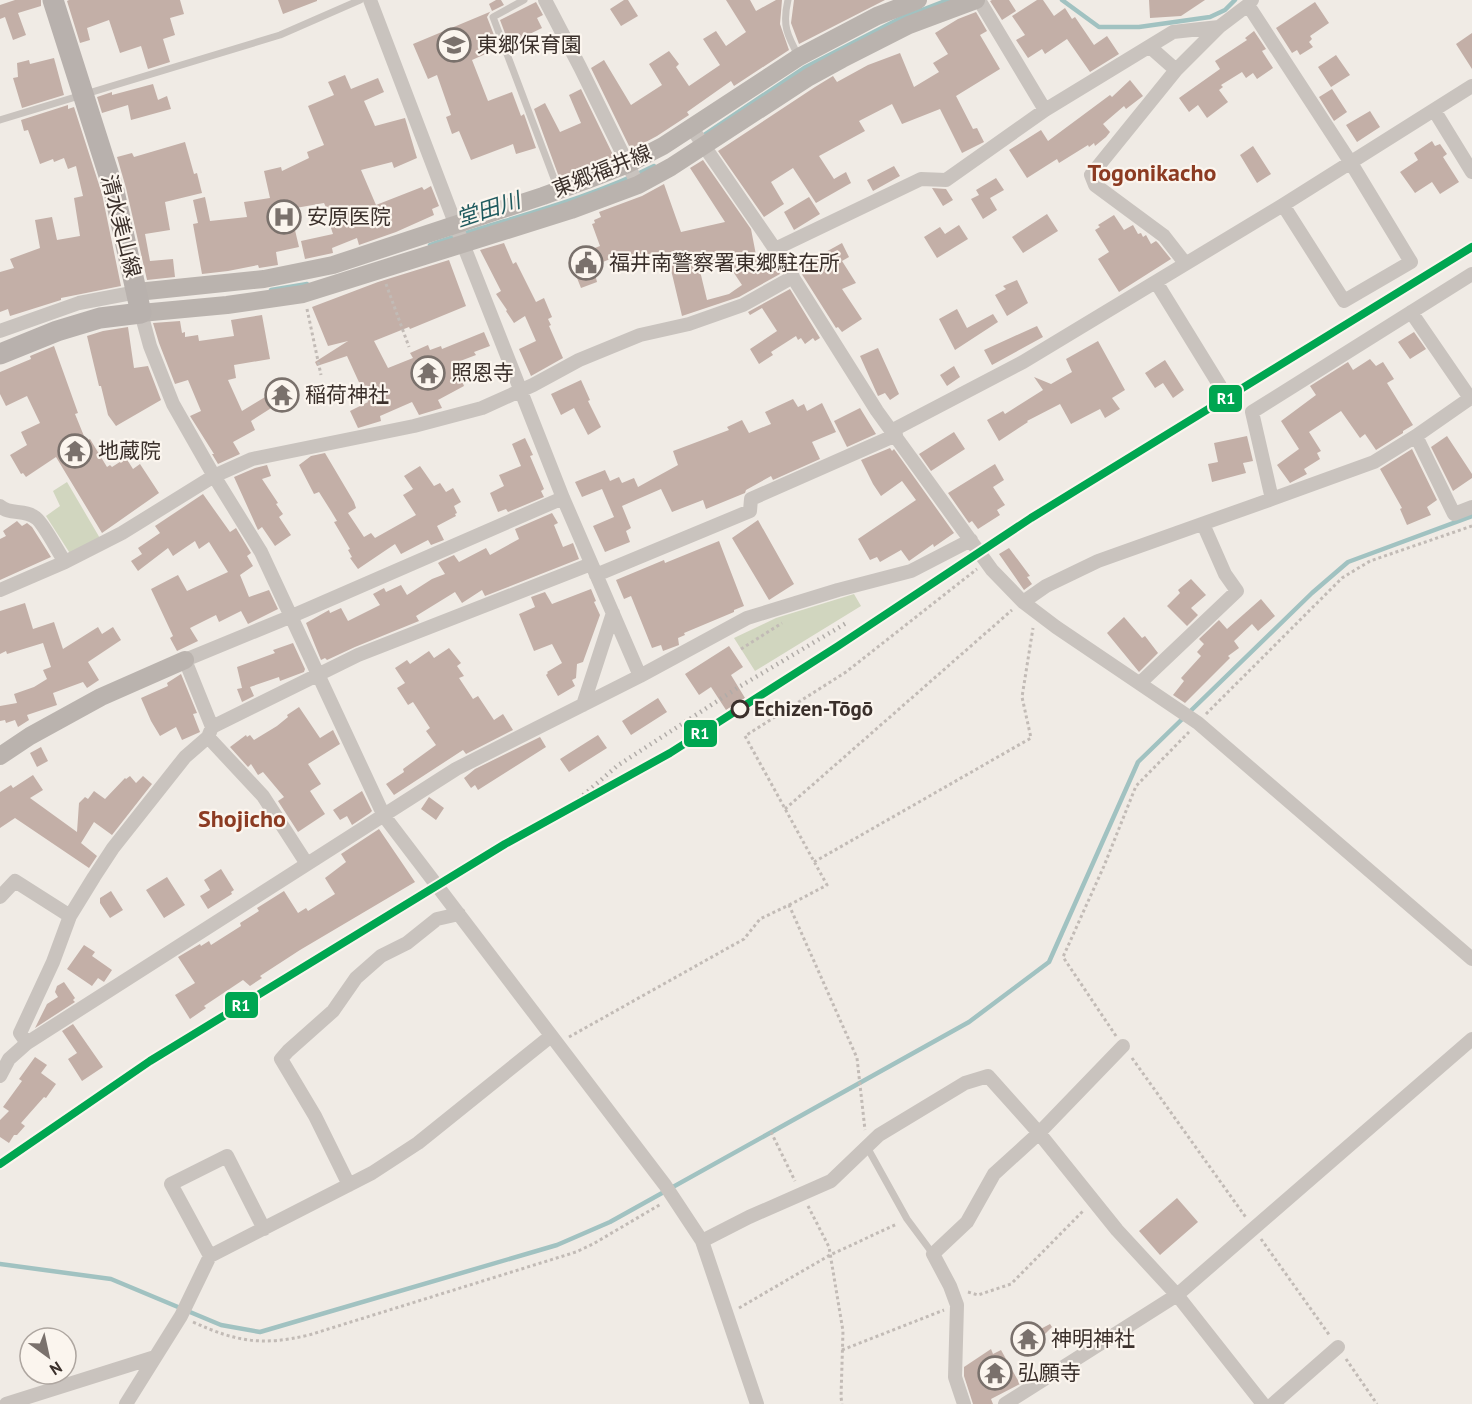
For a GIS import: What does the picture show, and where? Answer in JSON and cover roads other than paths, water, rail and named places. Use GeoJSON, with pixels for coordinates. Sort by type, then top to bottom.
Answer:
{"type":"FeatureCollection","features":[{"type":"Feature","properties":{"kind":"main road","name":"清水美山線"},"geometry":{"type":"LineString","coordinates":[[53,0],[114,191],[139,303]]}},
{"type":"Feature","properties":{"kind":"main road","name":"東郷福井線"},"geometry":{"type":"LineString","coordinates":[[139,303],[217,285],[300,273],[556,192],[628,164],[663,146],[799,57],[877,16],[918,0]]}},
{"type":"Feature","properties":{"kind":"main road","name":"東郷福井線"},"geometry":{"type":"LineString","coordinates":[[139,303],[227,305],[303,294],[571,210],[638,185],[704,147],[809,77],[842,59],[909,25],[978,0]]}},
{"type":"Feature","properties":{"kind":"main road"},"geometry":{"type":"LineString","coordinates":[[0,354],[34,329],[100,318],[139,303]]}},
{"type":"Feature","properties":{"kind":"main road"},"geometry":{"type":"LineString","coordinates":[[0,756],[30,736],[101,697],[185,660]]}},
{"type":"Feature","properties":{"kind":"street"},"geometry":{"type":"LineString","coordinates":[[370,0],[563,498],[640,676]]}},
{"type":"Feature","properties":{"kind":"street"},"geometry":{"type":"LineString","coordinates":[[545,0],[638,185]]}},
{"type":"Feature","properties":{"kind":"street"},"geometry":{"type":"LineString","coordinates":[[978,0],[1045,111]]}},
{"type":"Feature","properties":{"kind":"street"},"geometry":{"type":"LineString","coordinates":[[1185,263],[1164,236],[1095,185],[1091,175],[1176,70],[1219,27],[1250,2],[1411,261],[1344,301],[1283,205]]}},
{"type":"Feature","properties":{"kind":"street"},"geometry":{"type":"LineString","coordinates":[[775,249],[921,179],[946,180],[1045,111],[1173,32],[1219,27]]}},
{"type":"Feature","properties":{"kind":"street"},"geometry":{"type":"LineString","coordinates":[[1150,47],[1176,70]]}},
{"type":"Feature","properties":{"kind":"street"},"geometry":{"type":"LineString","coordinates":[[27,1042],[20,1034],[53,962],[70,916],[113,848],[185,757],[210,732],[358,655],[750,511],[751,499],[895,433],[1023,362],[1283,205],[1472,86]]}},
{"type":"Feature","properties":{"kind":"street"},"geometry":{"type":"LineString","coordinates":[[1434,110],[1472,172]]}},
{"type":"Feature","properties":{"kind":"street"},"geometry":{"type":"LineString","coordinates":[[691,127],[775,249],[877,411],[992,570],[1035,611],[1198,723],[1472,959]]}},
{"type":"Feature","properties":{"kind":"street"},"geometry":{"type":"LineString","coordinates":[[556,192],[571,210]]}},
{"type":"Feature","properties":{"kind":"street"},"geometry":{"type":"LineString","coordinates":[[369,253],[384,270]]}},
{"type":"Feature","properties":{"kind":"street"},"geometry":{"type":"LineString","coordinates":[[300,273],[303,294]]}},
{"type":"Feature","properties":{"kind":"street"},"geometry":{"type":"LineString","coordinates":[[1272,499],[1252,412],[1472,274]]}},
{"type":"Feature","properties":{"kind":"street"},"geometry":{"type":"LineString","coordinates":[[0,590],[65,562],[122,533],[214,476],[252,459],[414,426],[482,408],[579,360],[640,335],[689,324],[743,305],[793,277]]}},
{"type":"Feature","properties":{"kind":"street"},"geometry":{"type":"LineString","coordinates":[[1156,282],[1220,386]]}},
{"type":"Feature","properties":{"kind":"street"},"geometry":{"type":"LineString","coordinates":[[139,303],[150,346],[173,404],[261,552],[384,816],[669,1191],[702,1241],[757,1404]]}},
{"type":"Feature","properties":{"kind":"street"},"geometry":{"type":"LineString","coordinates":[[1023,602],[1046,586],[1098,561],[1374,462],[1471,398],[1411,312]]}},
{"type":"Feature","properties":{"kind":"street"},"geometry":{"type":"LineString","coordinates":[[0,331],[34,329]]}},
{"type":"Feature","properties":{"kind":"street"},"geometry":{"type":"LineString","coordinates":[[1416,436],[1454,514],[1472,507]]}},
{"type":"Feature","properties":{"kind":"street"},"geometry":{"type":"LineString","coordinates":[[307,864],[263,796],[210,732],[185,660],[563,498]]}},
{"type":"Feature","properties":{"kind":"street"},"geometry":{"type":"LineString","coordinates":[[0,506],[4,510],[25,513],[36,518],[65,562]]}},
{"type":"Feature","properties":{"kind":"street"},"geometry":{"type":"LineString","coordinates":[[1140,683],[1237,591],[1225,574],[1203,524]]}},
{"type":"Feature","properties":{"kind":"street"},"geometry":{"type":"LineString","coordinates":[[0,1076],[9,1059],[27,1042],[456,770],[640,676],[747,618],[838,590],[911,572],[971,540]]}},
{"type":"Feature","properties":{"kind":"street"},"geometry":{"type":"LineString","coordinates":[[583,705],[613,613]]}},
{"type":"Feature","properties":{"kind":"street"},"geometry":{"type":"LineString","coordinates":[[0,897],[15,881],[70,916]]}},
{"type":"Feature","properties":{"kind":"street"},"geometry":{"type":"LineString","coordinates":[[348,1185],[315,1116],[281,1059],[333,1011],[356,978],[381,956],[407,943],[437,919],[459,914]]}},
{"type":"Feature","properties":{"kind":"street"},"geometry":{"type":"LineString","coordinates":[[1005,1404],[1177,1295],[1472,1039]]}},
{"type":"Feature","properties":{"kind":"street"},"geometry":{"type":"LineString","coordinates":[[126,1404],[184,1310],[210,1256],[372,1173],[418,1143],[554,1040]]}},
{"type":"Feature","properties":{"kind":"street"},"geometry":{"type":"LineString","coordinates":[[964,1404],[955,1377],[957,1305],[933,1254],[967,1222],[994,1174],[1039,1133],[1123,1046]]}},
{"type":"Feature","properties":{"kind":"street"},"geometry":{"type":"LineString","coordinates":[[702,1241],[831,1180],[879,1135],[965,1083],[988,1076],[1039,1133],[1117,1230],[1272,1403],[1338,1347]]}},
{"type":"Feature","properties":{"kind":"street"},"geometry":{"type":"LineString","coordinates":[[210,1256],[171,1184],[227,1156],[264,1229]]}},
{"type":"Feature","properties":{"kind":"street"},"geometry":{"type":"LineString","coordinates":[[6,1404],[155,1358]]}},
{"type":"Feature","properties":{"kind":"lane"},"geometry":{"type":"LineString","coordinates":[[0,120],[280,35],[360,0]]}},
{"type":"Feature","properties":{"kind":"lane"},"geometry":{"type":"LineString","coordinates":[[524,0],[493,17],[556,192]]}},
{"type":"Feature","properties":{"kind":"lane"},"geometry":{"type":"LineString","coordinates":[[788,0],[784,15],[786,32],[799,57]]}},
{"type":"Feature","properties":{"kind":"lane"},"geometry":{"type":"LineString","coordinates":[[867,1147],[907,1219],[933,1254]]}},
{"type":"Feature","properties":{"kind":"waterway","name":"堂田川"},"geometry":{"type":"LineString","coordinates":[[701,137],[804,68],[901,18],[948,0]]}},
{"type":"Feature","properties":{"kind":"waterway"},"geometry":{"type":"LineString","coordinates":[[1062,0],[1099,27],[1139,27],[1210,17],[1225,10],[1235,0]]}},
{"type":"Feature","properties":{"kind":"waterway","name":"堂田川"},"geometry":{"type":"LineString","coordinates":[[430,245],[571,200],[654,166]]}},
{"type":"Feature","properties":{"kind":"waterway","name":"堂田川"},"geometry":{"type":"LineString","coordinates":[[271,290],[307,284]]}},
{"type":"Feature","properties":{"kind":"waterway"},"geometry":{"type":"LineString","coordinates":[[0,1264],[111,1279],[221,1325],[260,1332],[557,1245],[610,1222],[969,1022],[1049,962],[1138,762],[1312,593],[1348,562],[1472,516]]}},
{"type":"Feature","properties":{"kind":"railway"},"geometry":{"type":"LineString","coordinates":[[565,811],[617,766],[739,687],[848,622]]}},
{"type":"Feature","properties":{"kind":"place","name":"東郷保育園"},"geometry":{"type":"Point","coordinates":[454,45]}},
{"type":"Feature","properties":{"kind":"place","name":"安原医院"},"geometry":{"type":"Point","coordinates":[284,217]}},
{"type":"Feature","properties":{"kind":"place","name":"福井南警察署東郷駐在所"},"geometry":{"type":"Point","coordinates":[586,263]}},
{"type":"Feature","properties":{"kind":"place","name":"照恩寺"},"geometry":{"type":"Point","coordinates":[428,373]}},
{"type":"Feature","properties":{"kind":"place","name":"稲荷神社"},"geometry":{"type":"Point","coordinates":[282,395]}},
{"type":"Feature","properties":{"kind":"place","name":"地蔵院"},"geometry":{"type":"Point","coordinates":[75,451]}},
{"type":"Feature","properties":{"kind":"place","name":"Echizen-Tōgō"},"geometry":{"type":"Point","coordinates":[740,709]}},
{"type":"Feature","properties":{"kind":"place","name":"神明神社"},"geometry":{"type":"Point","coordinates":[1028,1339]}},
{"type":"Feature","properties":{"kind":"place","name":"弘願寺"},"geometry":{"type":"Point","coordinates":[995,1373]}},
{"type":"Feature","properties":{"kind":"district","name":"Togonikacho"},"geometry":{"type":"Point","coordinates":[1152,173]}},
{"type":"Feature","properties":{"kind":"district","name":"Shojicho"},"geometry":{"type":"Point","coordinates":[242,819]}}]}
